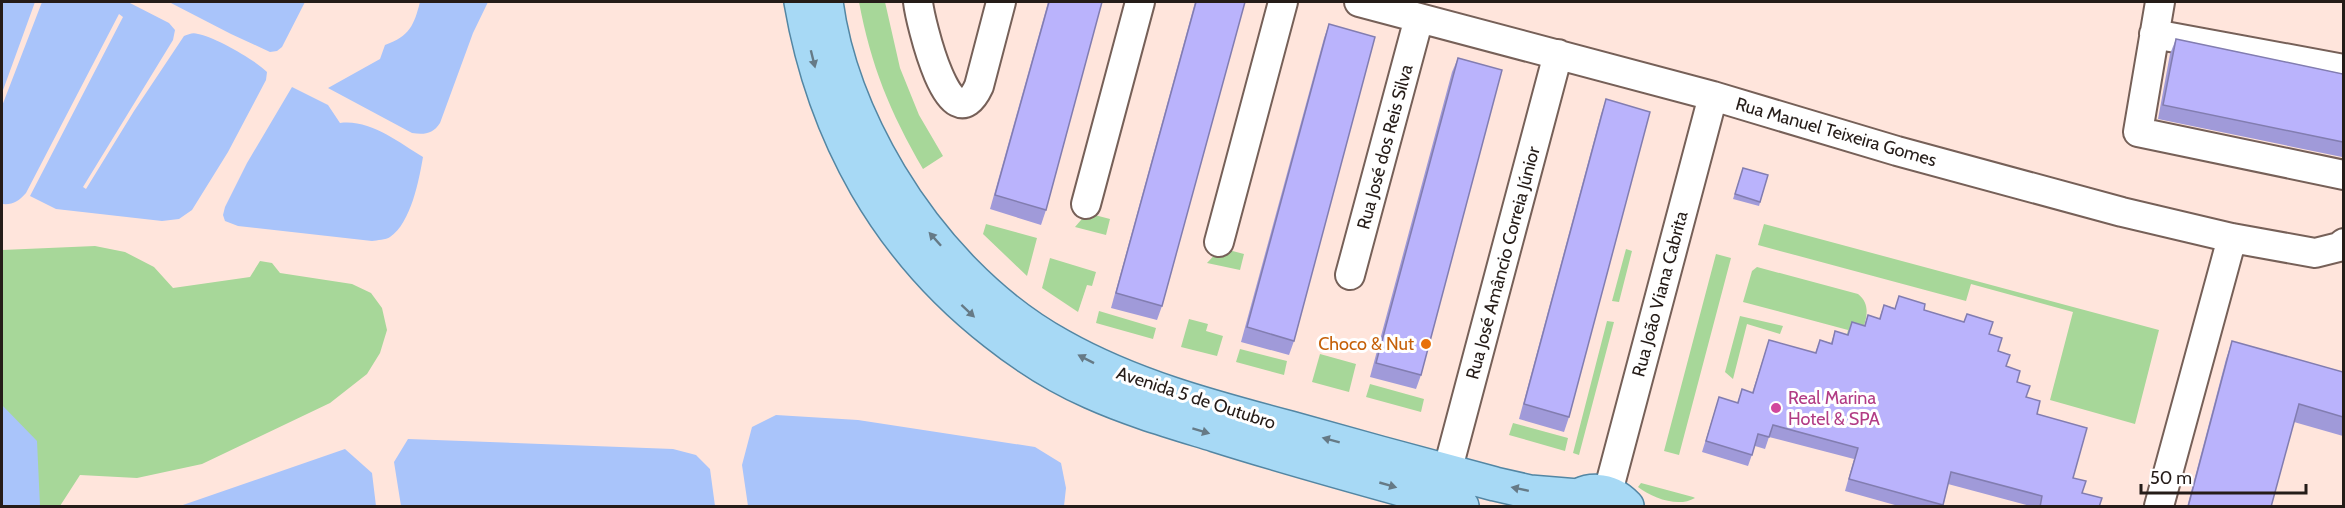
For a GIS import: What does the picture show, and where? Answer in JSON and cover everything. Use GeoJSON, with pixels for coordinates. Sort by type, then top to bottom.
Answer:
{"type":"FeatureCollection","features":[{"type":"Feature","properties":{"kind":"main road","name":"Avenida 5 de Outubro"},"geometry":{"type":"LineString","coordinates":[[801,2],[816,71],[834,121],[869,193],[887,222],[940,284],[972,315],[1008,343],[1043,367],[1090,392],[1145,413],[1265,451],[1462,507]]}},
{"type":"Feature","properties":{"kind":"main road","name":"Avenida 5 de Outubro"},"geometry":{"type":"LineString","coordinates":[[826,2],[833,41],[856,107],[879,157],[901,194],[928,231],[962,269],[1022,321],[1059,345],[1094,363],[1154,388],[1210,406],[1447,472],[1530,492],[1595,500]]}},
{"type":"Feature","properties":{"kind":"street"},"geometry":{"type":"LineString","coordinates":[[918,2],[933,62],[948,96],[957,102],[965,103],[974,98],[979,86],[1001,2]]}},
{"type":"Feature","properties":{"kind":"street"},"geometry":{"type":"LineString","coordinates":[[1086,204],[1140,2]]}},
{"type":"Feature","properties":{"kind":"street"},"geometry":{"type":"LineString","coordinates":[[1219,242],[1283,2]]}},
{"type":"Feature","properties":{"kind":"street","name":"Rua Manuel Teixeira Gomes"},"geometry":{"type":"LineString","coordinates":[[1359,2],[1713,96],[2111,209],[2232,238],[2315,253],[2339,247],[2343,243]]}},
{"type":"Feature","properties":{"kind":"street"},"geometry":{"type":"LineString","coordinates":[[2160,2],[2138,132],[2343,175]]}},
{"type":"Feature","properties":{"kind":"street","name":"Rua José dos Reis Silva"},"geometry":{"type":"LineString","coordinates":[[1350,275],[1419,18]]}},
{"type":"Feature","properties":{"kind":"street"},"geometry":{"type":"LineString","coordinates":[[2154,34],[2343,69]]}},
{"type":"Feature","properties":{"kind":"street","name":"Rua José Amâncio Correia Júnior"},"geometry":{"type":"LineString","coordinates":[[1447,472],[1558,54]]}},
{"type":"Feature","properties":{"kind":"street","name":"Rua João Viana Cabrita"},"geometry":{"type":"LineString","coordinates":[[1595,500],[1713,96]]}},
{"type":"Feature","properties":{"kind":"street"},"geometry":{"type":"LineString","coordinates":[[2159,507],[2232,238]]}},
{"type":"Feature","properties":{"kind":"green space"},"geometry":{"type":"Polygon","coordinates":[[[859,2],[885,2],[900,68],[919,115],[943,156],[923,169],[883,88],[869,47],[859,2]]]}},
{"type":"Feature","properties":{"kind":"green space"},"geometry":{"type":"Polygon","coordinates":[[[1087,213],[1110,219],[1106,235],[1075,227],[1087,213]]]}},
{"type":"Feature","properties":{"kind":"green space"},"geometry":{"type":"Polygon","coordinates":[[[986,224],[1037,238],[1027,276],[983,234],[986,224]]]}},
{"type":"Feature","properties":{"kind":"green space"},"geometry":{"type":"Polygon","coordinates":[[[1764,224],[2159,330],[2135,424],[2050,400],[2073,312],[1971,284],[1966,301],[1758,245],[1764,224]]]}},
{"type":"Feature","properties":{"kind":"green space"},"geometry":{"type":"Polygon","coordinates":[[[95,246],[125,252],[154,267],[173,288],[250,277],[260,261],[272,263],[280,273],[352,284],[371,293],[382,308],[387,330],[380,353],[367,374],[330,403],[202,464],[137,478],[80,475],[60,506],[37,506],[2,409],[2,250],[95,246]]]}},
{"type":"Feature","properties":{"kind":"green space"},"geometry":{"type":"Polygon","coordinates":[[[1221,248],[1244,254],[1240,270],[1207,263],[1221,248]]]}},
{"type":"Feature","properties":{"kind":"green space"},"geometry":{"type":"Polygon","coordinates":[[[1626,249],[1632,251],[1619,302],[1612,301],[1626,249]]]}},
{"type":"Feature","properties":{"kind":"green space"},"geometry":{"type":"Polygon","coordinates":[[[1716,254],[1731,258],[1679,455],[1664,451],[1716,254]]]}},
{"type":"Feature","properties":{"kind":"green space"},"geometry":{"type":"Polygon","coordinates":[[[1050,258],[1096,272],[1092,286],[1087,285],[1078,312],[1042,288],[1050,258]]]}},
{"type":"Feature","properties":{"kind":"green space"},"geometry":{"type":"Polygon","coordinates":[[[1757,267],[1858,294],[1867,309],[1860,338],[1847,334],[1848,330],[1743,302],[1752,271],[1757,267]]]}},
{"type":"Feature","properties":{"kind":"green space"},"geometry":{"type":"Polygon","coordinates":[[[1099,311],[1156,328],[1153,339],[1096,323],[1099,311]]]}},
{"type":"Feature","properties":{"kind":"green space"},"geometry":{"type":"Polygon","coordinates":[[[1740,316],[1783,326],[1780,334],[1747,324],[1733,379],[1725,372],[1740,316]]]}},
{"type":"Feature","properties":{"kind":"green space"},"geometry":{"type":"Polygon","coordinates":[[[1189,319],[1208,324],[1206,331],[1223,336],[1217,356],[1181,347],[1189,319]]]}},
{"type":"Feature","properties":{"kind":"green space"},"geometry":{"type":"Polygon","coordinates":[[[1607,321],[1614,322],[1579,455],[1573,453],[1607,321]]]}},
{"type":"Feature","properties":{"kind":"green space"},"geometry":{"type":"Polygon","coordinates":[[[1240,349],[1287,361],[1284,375],[1236,362],[1240,349]]]}},
{"type":"Feature","properties":{"kind":"green space"},"geometry":{"type":"Polygon","coordinates":[[[1320,354],[1356,364],[1349,392],[1312,382],[1320,354]]]}},
{"type":"Feature","properties":{"kind":"green space"},"geometry":{"type":"Polygon","coordinates":[[[1370,384],[1424,399],[1421,412],[1366,397],[1370,384]]]}},
{"type":"Feature","properties":{"kind":"green space"},"geometry":{"type":"Polygon","coordinates":[[[1513,423],[1568,438],[1565,451],[1509,435],[1513,423]]]}},
{"type":"Feature","properties":{"kind":"green space"},"geometry":{"type":"Polygon","coordinates":[[[1641,483],[1695,498],[1673,502],[1651,495],[1638,487],[1641,483]]]}},
{"type":"Feature","properties":{"kind":"water"},"geometry":{"type":"Polygon","coordinates":[[[2,2],[35,2],[2,93],[2,2]]]}},
{"type":"Feature","properties":{"kind":"water"},"geometry":{"type":"Polygon","coordinates":[[[42,2],[128,2],[169,23],[175,30],[173,40],[83,187],[86,189],[184,36],[194,33],[214,39],[245,56],[267,72],[266,80],[228,152],[192,210],[179,219],[162,221],[56,209],[30,196],[123,17],[119,14],[26,193],[15,202],[2,204],[2,106],[42,2]]]}},
{"type":"Feature","properties":{"kind":"water"},"geometry":{"type":"Polygon","coordinates":[[[169,2],[305,2],[282,47],[270,52],[169,2]]]}},
{"type":"Feature","properties":{"kind":"water"},"geometry":{"type":"Polygon","coordinates":[[[420,2],[488,2],[473,33],[440,123],[431,132],[420,134],[412,133],[328,88],[380,59],[385,45],[400,38],[410,29],[420,2]]]}},
{"type":"Feature","properties":{"kind":"water"},"geometry":{"type":"Polygon","coordinates":[[[292,87],[328,105],[340,123],[373,128],[423,157],[409,212],[390,237],[372,241],[238,226],[225,221],[223,215],[225,207],[247,163],[292,87]]]}},
{"type":"Feature","properties":{"kind":"water"},"geometry":{"type":"Polygon","coordinates":[[[2,405],[37,441],[40,506],[2,506],[2,405]]]}},
{"type":"Feature","properties":{"kind":"water"},"geometry":{"type":"Polygon","coordinates":[[[776,415],[858,420],[1035,447],[1061,463],[1066,488],[1064,506],[748,506],[742,465],[752,427],[776,415]]]}},
{"type":"Feature","properties":{"kind":"water"},"geometry":{"type":"Polygon","coordinates":[[[408,439],[673,449],[696,455],[710,469],[715,506],[401,506],[394,462],[408,439]]]}},
{"type":"Feature","properties":{"kind":"water"},"geometry":{"type":"Polygon","coordinates":[[[345,449],[372,473],[376,506],[180,506],[345,449]]]}},
{"type":"Feature","properties":{"kind":"building"},"geometry":{"type":"Polygon","coordinates":[[[1049,2],[1102,2],[1046,210],[995,195],[1049,2]]]}},
{"type":"Feature","properties":{"kind":"building"},"geometry":{"type":"Polygon","coordinates":[[[1196,2],[1245,2],[1162,306],[1116,293],[1196,2]]]}},
{"type":"Feature","properties":{"kind":"building"},"geometry":{"type":"Polygon","coordinates":[[[1329,24],[1375,37],[1294,341],[1247,327],[1329,24]]]}},
{"type":"Feature","properties":{"kind":"building"},"geometry":{"type":"Polygon","coordinates":[[[2176,39],[2343,74],[2343,142],[2163,105],[2176,39]]]}},
{"type":"Feature","properties":{"kind":"building"},"geometry":{"type":"Polygon","coordinates":[[[1458,58],[1502,70],[1421,375],[1376,363],[1458,58]]]}},
{"type":"Feature","properties":{"kind":"building"},"geometry":{"type":"Polygon","coordinates":[[[1606,99],[1650,112],[1569,417],[1524,404],[1606,99]]]}},
{"type":"Feature","properties":{"kind":"building"},"geometry":{"type":"Polygon","coordinates":[[[1743,168],[1768,175],[1760,202],[1735,194],[1743,168]]]}},
{"type":"Feature","properties":{"kind":"building"},"geometry":{"type":"Polygon","coordinates":[[[1899,296],[1925,304],[1924,310],[1964,322],[1967,314],[1993,322],[1989,334],[2002,338],[1998,351],[2010,355],[2006,366],[2020,371],[2017,382],[2030,386],[2026,397],[2040,401],[2037,414],[2087,428],[2073,478],[2086,481],[2082,493],[2102,498],[2099,507],[2040,507],[2042,496],[1951,472],[1943,505],[1849,479],[1858,448],[1773,425],[1769,437],[1758,434],[1752,455],[1706,441],[1719,397],[1738,403],[1742,389],[1753,393],[1769,340],[1816,353],[1820,340],[1832,344],[1835,331],[1848,335],[1852,322],[1865,326],[1868,315],[1880,319],[1884,305],[1895,309],[1899,296]]]}},
{"type":"Feature","properties":{"kind":"building"},"geometry":{"type":"Polygon","coordinates":[[[2232,341],[2343,372],[2343,417],[2299,404],[2271,507],[2188,507],[2232,341]]]}},
{"type":"Feature","properties":{"kind":"place","name":"Choco & Nut"},"geometry":{"type":"Point","coordinates":[1426,344]}},
{"type":"Feature","properties":{"kind":"place","name":"Real Marina Hotel & SPA"},"geometry":{"type":"Point","coordinates":[1776,408]}}]}
